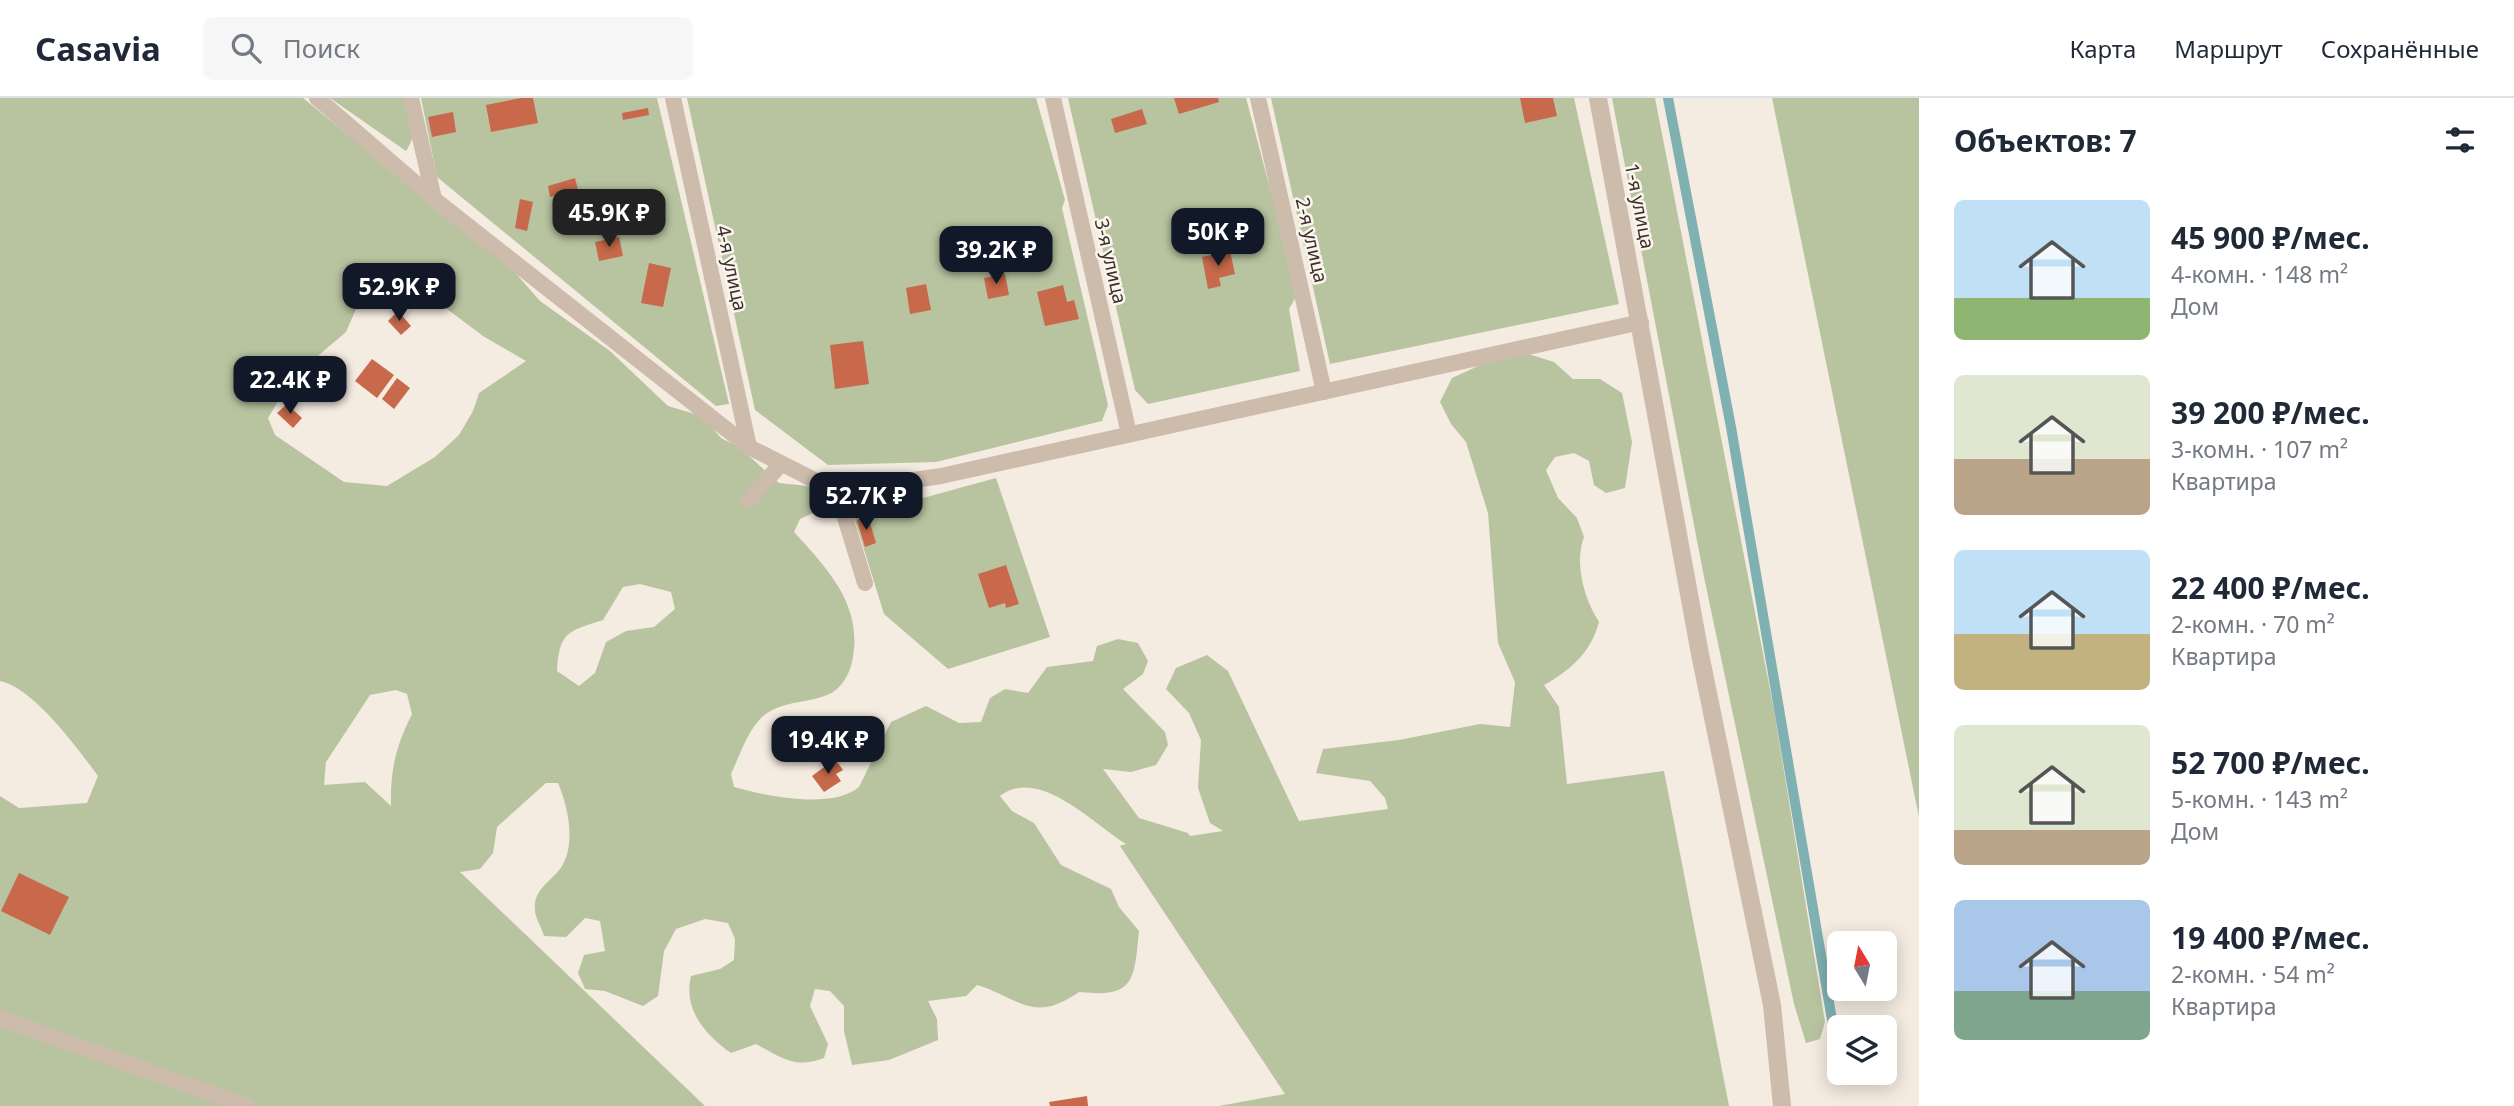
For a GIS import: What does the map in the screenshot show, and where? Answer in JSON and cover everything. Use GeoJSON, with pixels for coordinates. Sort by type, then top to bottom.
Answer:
{"type":"FeatureCollection","features":[{"type":"Feature","properties":{"kind":"street","name":"1-я улица"},"geometry":{"type":"LineString","coordinates":[[1598,98],[1700,654],[1770,994],[1782,1106]]}},
{"type":"Feature","properties":{"kind":"lane"},"geometry":{"type":"LineString","coordinates":[[317,98],[433,198],[749,447],[836,488],[885,486],[1641,322]]}},
{"type":"Feature","properties":{"kind":"lane"},"geometry":{"type":"LineString","coordinates":[[411,98],[433,198]]}},
{"type":"Feature","properties":{"kind":"lane","name":"4-я улица"},"geometry":{"type":"LineString","coordinates":[[673,98],[749,447]]}},
{"type":"Feature","properties":{"kind":"lane","name":"3-я улица"},"geometry":{"type":"LineString","coordinates":[[1052,98],[1129,434]]}},
{"type":"Feature","properties":{"kind":"lane","name":"2-я улица"},"geometry":{"type":"LineString","coordinates":[[1258,98],[1324,392]]}},
{"type":"Feature","properties":{"kind":"lane"},"geometry":{"type":"LineString","coordinates":[[748,501],[781,464]]}},
{"type":"Feature","properties":{"kind":"lane"},"geometry":{"type":"LineString","coordinates":[[836,488],[865,583]]}},
{"type":"Feature","properties":{"kind":"lane"},"geometry":{"type":"LineString","coordinates":[[0,1018],[246,1106]]}},
{"type":"Feature","properties":{"kind":"green space"},"geometry":{"type":"Polygon","coordinates":[[[0,98],[303,98],[512,269],[540,301],[610,351],[668,406],[702,416],[721,438],[739,447],[779,483],[808,486],[817,494],[813,513],[800,519],[794,532],[820,561],[841,591],[853,624],[852,662],[844,682],[836,690],[819,698],[786,705],[770,712],[757,722],[744,744],[731,774],[734,787],[780,797],[816,799],[847,794],[859,787],[891,722],[926,706],[959,723],[981,722],[990,698],[1005,689],[1028,693],[1047,667],[1093,661],[1097,646],[1118,639],[1138,643],[1148,661],[1143,674],[1123,689],[1165,732],[1168,745],[1156,765],[1131,772],[1103,769],[1139,818],[1188,833],[1190,836],[1223,831],[1210,823],[1198,788],[1201,740],[1189,713],[1166,689],[1176,668],[1207,655],[1228,671],[1299,821],[1388,809],[1385,798],[1370,781],[1316,773],[1323,749],[1399,740],[1480,724],[1510,727],[1515,682],[1498,643],[1488,513],[1466,442],[1451,424],[1440,402],[1452,378],[1502,355],[1525,353],[1554,362],[1573,379],[1600,379],[1622,393],[1632,442],[1625,488],[1606,493],[1594,485],[1589,461],[1574,453],[1555,457],[1546,470],[1558,498],[1577,518],[1584,537],[1580,558],[1582,581],[1599,622],[1591,642],[1579,659],[1544,685],[1559,707],[1567,784],[1664,771],[1729,1106],[1219,1106],[1285,1094],[1120,846],[1126,844],[1065,801],[1032,788],[1015,789],[1000,796],[1012,811],[1034,823],[1061,865],[1111,889],[1119,907],[1139,931],[1135,963],[1128,983],[1111,992],[1079,992],[1063,1001],[1038,1008],[977,985],[966,996],[928,1001],[937,1019],[938,1040],[889,1060],[852,1065],[844,1031],[844,1006],[830,991],[815,989],[810,1006],[828,1044],[824,1058],[796,1062],[756,1044],[731,1053],[713,1038],[698,1020],[693,1010],[689,988],[691,976],[720,969],[734,960],[735,939],[728,923],[705,919],[676,929],[664,951],[658,996],[643,1006],[605,991],[585,989],[578,973],[584,955],[605,951],[600,921],[585,918],[566,937],[544,936],[535,913],[535,903],[543,887],[565,860],[569,838],[568,814],[558,783],[546,783],[497,827],[493,853],[480,869],[460,872],[705,1106],[0,1106],[0,796],[19,808],[87,803],[98,776],[41,707],[13,686],[0,681],[0,98]],[[391,267],[369,271],[352,284],[356,309],[346,332],[292,378],[268,418],[275,435],[344,482],[387,486],[435,457],[459,435],[473,411],[479,393],[526,361],[483,336],[391,267]],[[640,584],[623,587],[603,620],[581,627],[563,641],[557,671],[579,686],[595,673],[606,642],[626,631],[654,627],[675,609],[671,592],[640,584]],[[396,690],[370,695],[326,762],[324,785],[365,782],[391,806],[395,758],[412,714],[407,694],[396,690]]]}},
{"type":"Feature","properties":{"kind":"green space"},"geometry":{"type":"Polygon","coordinates":[[[330,98],[403,98],[414,124],[413,137],[406,151],[330,98]]]}},
{"type":"Feature","properties":{"kind":"green space"},"geometry":{"type":"Polygon","coordinates":[[[421,98],[657,98],[729,404],[716,406],[437,177],[421,98]]]}},
{"type":"Feature","properties":{"kind":"green space"},"geometry":{"type":"Polygon","coordinates":[[[687,98],[1036,98],[1065,200],[1062,208],[1108,405],[1102,421],[936,462],[828,465],[755,410],[687,98]]]}},
{"type":"Feature","properties":{"kind":"green space"},"geometry":{"type":"Polygon","coordinates":[[[1068,98],[1246,98],[1298,293],[1289,309],[1300,371],[1148,404],[1135,390],[1068,98]]]}},
{"type":"Feature","properties":{"kind":"green space"},"geometry":{"type":"Polygon","coordinates":[[[1271,98],[1574,98],[1619,304],[1330,364],[1271,98]]]}},
{"type":"Feature","properties":{"kind":"green space"},"geometry":{"type":"Polygon","coordinates":[[[1612,98],[1655,98],[1774,710],[1825,1022],[1820,1039],[1806,1043],[1794,1004],[1704,577],[1612,98]]]}},
{"type":"Feature","properties":{"kind":"green space"},"geometry":{"type":"Polygon","coordinates":[[[1772,98],[1919,98],[1919,817],[1772,98]]]}},
{"type":"Feature","properties":{"kind":"green space"},"geometry":{"type":"Polygon","coordinates":[[[996,478],[1050,637],[948,669],[884,614],[854,517],[996,478]]]}},
{"type":"Feature","properties":{"kind":"building"},"geometry":{"type":"Polygon","coordinates":[[[533,98],[538,123],[491,132],[486,105],[533,98]]]}},
{"type":"Feature","properties":{"kind":"building"},"geometry":{"type":"Polygon","coordinates":[[[1174,98],[1218,98],[1219,102],[1179,114],[1174,98]]]}},
{"type":"Feature","properties":{"kind":"building"},"geometry":{"type":"Polygon","coordinates":[[[1520,98],[1553,98],[1557,116],[1525,123],[1520,98]]]}},
{"type":"Feature","properties":{"kind":"building"},"geometry":{"type":"Polygon","coordinates":[[[648,108],[649,115],[623,120],[622,113],[648,108]]]}},
{"type":"Feature","properties":{"kind":"building"},"geometry":{"type":"Polygon","coordinates":[[[1142,109],[1147,124],[1115,133],[1111,119],[1142,109]]]}},
{"type":"Feature","properties":{"kind":"building"},"geometry":{"type":"Polygon","coordinates":[[[453,112],[456,132],[432,137],[428,117],[453,112]]]}},
{"type":"Feature","properties":{"kind":"building"},"geometry":{"type":"Polygon","coordinates":[[[575,178],[578,190],[550,197],[548,186],[575,178]]]}},
{"type":"Feature","properties":{"kind":"building"},"geometry":{"type":"Polygon","coordinates":[[[520,199],[533,202],[527,231],[515,228],[520,199]]]}},
{"type":"Feature","properties":{"kind":"building"},"geometry":{"type":"Polygon","coordinates":[[[619,237],[623,256],[599,261],[595,242],[619,237]]]}},
{"type":"Feature","properties":{"kind":"building"},"geometry":{"type":"Polygon","coordinates":[[[1230,251],[1235,274],[1219,278],[1221,286],[1208,289],[1202,257],[1230,251]]]}},
{"type":"Feature","properties":{"kind":"building"},"geometry":{"type":"Polygon","coordinates":[[[649,263],[671,268],[663,307],[641,303],[649,263]]]}},
{"type":"Feature","properties":{"kind":"building"},"geometry":{"type":"Polygon","coordinates":[[[1005,274],[1009,295],[988,299],[984,278],[1005,274]]]}},
{"type":"Feature","properties":{"kind":"building"},"geometry":{"type":"Polygon","coordinates":[[[364,276],[384,298],[373,307],[353,286],[364,276]]]}},
{"type":"Feature","properties":{"kind":"building"},"geometry":{"type":"Polygon","coordinates":[[[926,284],[931,310],[910,314],[906,288],[926,284]]]}},
{"type":"Feature","properties":{"kind":"building"},"geometry":{"type":"Polygon","coordinates":[[[1063,285],[1067,302],[1074,300],[1079,319],[1045,326],[1037,292],[1063,285]]]}},
{"type":"Feature","properties":{"kind":"building"},"geometry":{"type":"Polygon","coordinates":[[[398,311],[411,326],[401,335],[388,321],[398,311]]]}},
{"type":"Feature","properties":{"kind":"building"},"geometry":{"type":"Polygon","coordinates":[[[863,341],[869,384],[835,389],[830,345],[863,341]]]}},
{"type":"Feature","properties":{"kind":"building"},"geometry":{"type":"Polygon","coordinates":[[[372,359],[394,375],[377,398],[355,381],[372,359]]]}},
{"type":"Feature","properties":{"kind":"building"},"geometry":{"type":"Polygon","coordinates":[[[397,378],[410,388],[394,409],[382,399],[397,378]]]}},
{"type":"Feature","properties":{"kind":"building"},"geometry":{"type":"Polygon","coordinates":[[[287,404],[302,418],[293,428],[277,413],[287,404]]]}},
{"type":"Feature","properties":{"kind":"building"},"geometry":{"type":"Polygon","coordinates":[[[868,516],[876,543],[865,547],[857,520],[868,516]]]}},
{"type":"Feature","properties":{"kind":"building"},"geometry":{"type":"Polygon","coordinates":[[[1006,565],[1019,604],[1006,608],[1005,603],[989,608],[978,574],[1006,565]]]}},
{"type":"Feature","properties":{"kind":"building"},"geometry":{"type":"Polygon","coordinates":[[[835,759],[843,770],[836,774],[841,781],[824,792],[812,776],[835,759]]]}},
{"type":"Feature","properties":{"kind":"building"},"geometry":{"type":"Polygon","coordinates":[[[19,873],[69,897],[50,935],[1,911],[19,873]]]}},
{"type":"Feature","properties":{"kind":"building"},"geometry":{"type":"Polygon","coordinates":[[[1087,1096],[1088,1106],[1050,1106],[1049,1102],[1087,1096]]]}},
{"type":"Feature","properties":{"kind":"waterway"},"geometry":{"type":"LineString","coordinates":[[1668,98],[1731,427],[1831,1015]]}}]}
